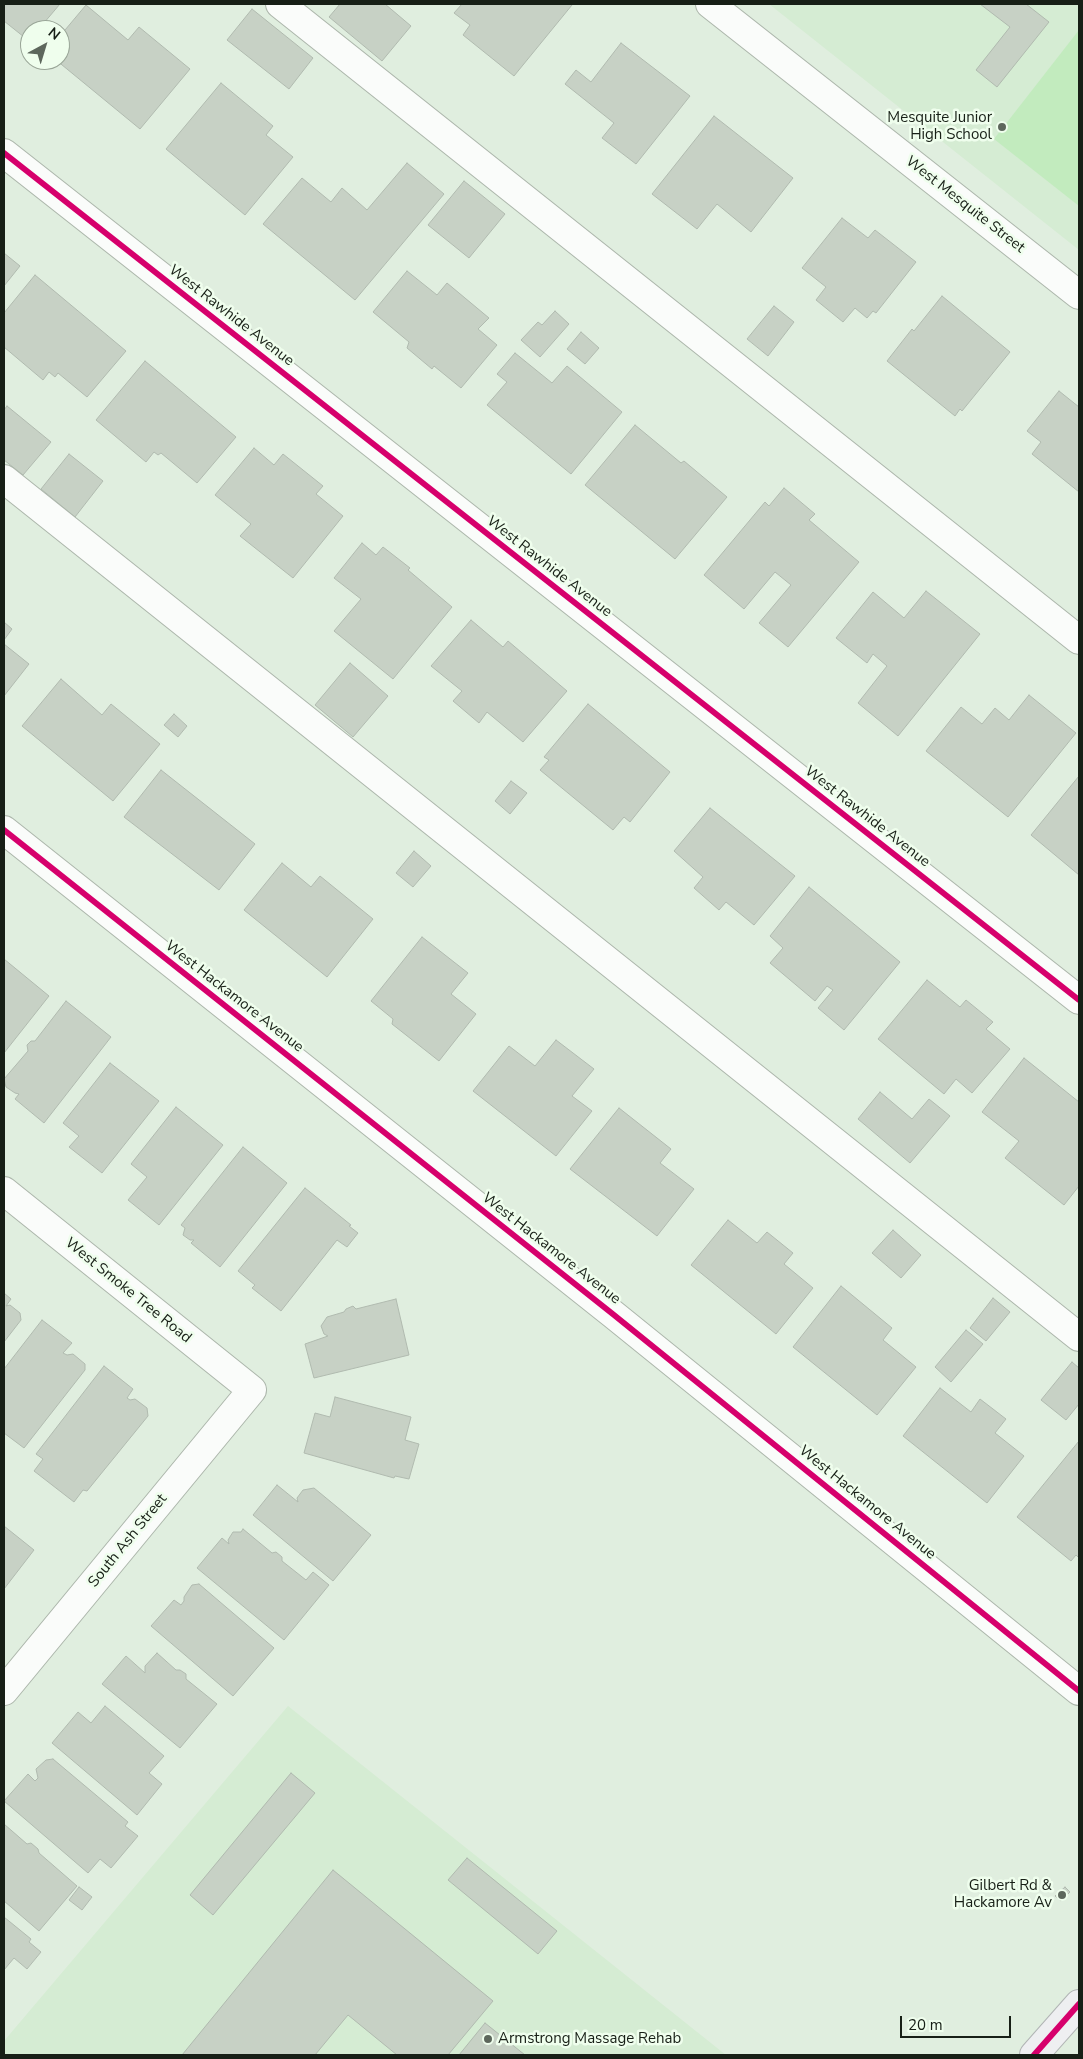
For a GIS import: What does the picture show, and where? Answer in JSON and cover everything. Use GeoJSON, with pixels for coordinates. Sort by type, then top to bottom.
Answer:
{"type":"FeatureCollection","features":[{"type":"Feature","properties":{"kind":"main road"},"geometry":{"type":"LineString","coordinates":[[1034,2055],[1079,2004]]}},
{"type":"Feature","properties":{"kind":"street"},"geometry":{"type":"LineString","coordinates":[[280,4],[1079,640]]}},
{"type":"Feature","properties":{"kind":"street","name":"West Mesquite Street"},"geometry":{"type":"LineString","coordinates":[[710,4],[1076,285]]}},
{"type":"Feature","properties":{"kind":"street","name":"West Rawhide Avenue"},"geometry":{"type":"LineString","coordinates":[[4,153],[1079,1000]]}},
{"type":"Feature","properties":{"kind":"street"},"geometry":{"type":"LineString","coordinates":[[4,479],[1079,1337]]}},
{"type":"Feature","properties":{"kind":"street","name":"West Hackamore Avenue"},"geometry":{"type":"LineString","coordinates":[[4,830],[614,1315],[1079,1691]]}},
{"type":"Feature","properties":{"kind":"street","name":"West Smoke Tree Road"},"geometry":{"type":"LineString","coordinates":[[4,1191],[252,1390]]}},
{"type":"Feature","properties":{"kind":"street","name":"South Ash Street"},"geometry":{"type":"LineString","coordinates":[[4,1691],[252,1390]]}},
{"type":"Feature","properties":{"kind":"shaded area","name":"Mesquite Junior High School"},"geometry":{"type":"Polygon","coordinates":[[[769,4],[1079,4],[1079,250],[769,4]]]}},
{"type":"Feature","properties":{"kind":"shaded area"},"geometry":{"type":"Polygon","coordinates":[[[288,1706],[726,2055],[4,2055],[4,2041],[288,1706]]]}},
{"type":"Feature","properties":{"kind":"green space"},"geometry":{"type":"Polygon","coordinates":[[[1079,30],[1079,206],[994,139],[1079,30]]]}},
{"type":"Feature","properties":{"kind":"building"},"geometry":{"type":"Polygon","coordinates":[[[4,4],[60,4],[46,20],[20,20],[20,34],[4,21],[4,4]]]}},
{"type":"Feature","properties":{"kind":"building"},"geometry":{"type":"Polygon","coordinates":[[[340,4],[385,4],[411,26],[382,61],[329,17],[340,4]]]}},
{"type":"Feature","properties":{"kind":"building"},"geometry":{"type":"Polygon","coordinates":[[[462,4],[572,5],[514,76],[463,35],[470,25],[454,13],[462,4]]]}},
{"type":"Feature","properties":{"kind":"building"},"geometry":{"type":"Polygon","coordinates":[[[980,4],[1026,4],[1049,22],[997,87],[976,70],[1010,27],[980,4]]]}},
{"type":"Feature","properties":{"kind":"building"},"geometry":{"type":"Polygon","coordinates":[[[86,5],[128,40],[139,27],[190,69],[140,129],[68,70],[70,70],[70,24],[86,5]]]}},
{"type":"Feature","properties":{"kind":"building"},"geometry":{"type":"Polygon","coordinates":[[[252,9],[313,58],[289,89],[227,40],[252,9]]]}},
{"type":"Feature","properties":{"kind":"building"},"geometry":{"type":"Polygon","coordinates":[[[621,43],[690,96],[636,164],[602,138],[614,123],[565,84],[576,70],[591,82],[621,43]]]}},
{"type":"Feature","properties":{"kind":"building"},"geometry":{"type":"Polygon","coordinates":[[[221,83],[273,126],[266,135],[293,157],[245,215],[166,149],[221,83]]]}},
{"type":"Feature","properties":{"kind":"building"},"geometry":{"type":"Polygon","coordinates":[[[714,116],[793,178],[751,232],[717,204],[697,229],[652,194],[714,116]]]}},
{"type":"Feature","properties":{"kind":"building"},"geometry":{"type":"Polygon","coordinates":[[[407,163],[444,194],[355,300],[263,224],[302,178],[331,202],[342,188],[367,210],[407,163]]]}},
{"type":"Feature","properties":{"kind":"building"},"geometry":{"type":"Polygon","coordinates":[[[464,181],[505,214],[469,258],[428,225],[464,181]]]}},
{"type":"Feature","properties":{"kind":"building"},"geometry":{"type":"Polygon","coordinates":[[[842,218],[868,238],[875,230],[916,262],[876,313],[873,311],[867,318],[855,308],[843,322],[816,300],[826,287],[802,268],[842,218]]]}},
{"type":"Feature","properties":{"kind":"building"},"geometry":{"type":"Polygon","coordinates":[[[4,253],[20,266],[4,286],[4,253]]]}},
{"type":"Feature","properties":{"kind":"building"},"geometry":{"type":"Polygon","coordinates":[[[407,271],[437,295],[447,283],[489,318],[478,329],[497,345],[461,388],[434,366],[432,369],[407,348],[409,342],[373,312],[407,271]]]}},
{"type":"Feature","properties":{"kind":"building"},"geometry":{"type":"Polygon","coordinates":[[[35,275],[126,351],[87,397],[58,373],[55,377],[49,372],[43,380],[4,347],[4,313],[35,275]]]}},
{"type":"Feature","properties":{"kind":"building"},"geometry":{"type":"Polygon","coordinates":[[[942,296],[1010,352],[962,411],[960,409],[955,416],[887,361],[912,329],[914,331],[942,296]]]}},
{"type":"Feature","properties":{"kind":"building"},"geometry":{"type":"Polygon","coordinates":[[[774,306],[794,322],[768,356],[747,339],[774,306]]]}},
{"type":"Feature","properties":{"kind":"building"},"geometry":{"type":"Polygon","coordinates":[[[555,311],[569,324],[540,357],[521,340],[538,322],[542,325],[555,311]]]}},
{"type":"Feature","properties":{"kind":"building"},"geometry":{"type":"Polygon","coordinates":[[[581,332],[599,348],[585,364],[567,349],[581,332]]]}},
{"type":"Feature","properties":{"kind":"building"},"geometry":{"type":"Polygon","coordinates":[[[515,353],[552,383],[567,366],[622,412],[571,474],[487,405],[507,382],[497,374],[515,353]]]}},
{"type":"Feature","properties":{"kind":"building"},"geometry":{"type":"Polygon","coordinates":[[[145,361],[236,437],[197,483],[161,453],[158,455],[154,452],[146,462],[96,420],[145,361]]]}},
{"type":"Feature","properties":{"kind":"building"},"geometry":{"type":"Polygon","coordinates":[[[1059,391],[1079,407],[1079,492],[1032,454],[1041,442],[1027,431],[1059,391]]]}},
{"type":"Feature","properties":{"kind":"building"},"geometry":{"type":"Polygon","coordinates":[[[7,406],[51,442],[23,475],[4,460],[4,410],[7,406]]]}},
{"type":"Feature","properties":{"kind":"building"},"geometry":{"type":"Polygon","coordinates":[[[635,425],[681,463],[684,461],[727,497],[675,559],[585,485],[635,425]]]}},
{"type":"Feature","properties":{"kind":"building"},"geometry":{"type":"Polygon","coordinates":[[[254,448],[274,465],[283,454],[323,486],[316,494],[343,516],[293,578],[240,536],[251,524],[215,495],[254,448]]]}},
{"type":"Feature","properties":{"kind":"building"},"geometry":{"type":"Polygon","coordinates":[[[69,454],[103,481],[75,517],[41,489],[69,454]]]}},
{"type":"Feature","properties":{"kind":"building"},"geometry":{"type":"Polygon","coordinates":[[[784,488],[815,514],[809,520],[859,562],[788,647],[759,623],[791,585],[775,572],[744,609],[704,575],[765,502],[769,506],[784,488]]]}},
{"type":"Feature","properties":{"kind":"building"},"geometry":{"type":"Polygon","coordinates":[[[362,543],[376,555],[383,547],[410,568],[408,570],[452,607],[393,679],[334,631],[361,599],[334,578],[362,543]]]}},
{"type":"Feature","properties":{"kind":"building"},"geometry":{"type":"Polygon","coordinates":[[[926,591],[980,634],[898,736],[858,703],[887,666],[873,654],[867,663],[836,638],[873,592],[904,618],[926,591]]]}},
{"type":"Feature","properties":{"kind":"building"},"geometry":{"type":"Polygon","coordinates":[[[471,620],[503,647],[508,641],[567,691],[523,742],[487,712],[479,723],[453,701],[462,691],[431,666],[471,620]]]}},
{"type":"Feature","properties":{"kind":"building"},"geometry":{"type":"Polygon","coordinates":[[[4,622],[12,629],[4,640],[4,622]]]}},
{"type":"Feature","properties":{"kind":"building"},"geometry":{"type":"Polygon","coordinates":[[[4,644],[29,664],[4,696],[4,644]]]}},
{"type":"Feature","properties":{"kind":"building"},"geometry":{"type":"Polygon","coordinates":[[[350,663],[388,696],[353,737],[315,705],[350,663]]]}},
{"type":"Feature","properties":{"kind":"building"},"geometry":{"type":"Polygon","coordinates":[[[61,679],[102,715],[111,704],[160,744],[113,801],[22,726],[61,679]]]}},
{"type":"Feature","properties":{"kind":"building"},"geometry":{"type":"Polygon","coordinates":[[[1029,695],[1076,733],[1008,817],[926,751],[961,707],[982,724],[995,708],[1009,720],[1029,695]]]}},
{"type":"Feature","properties":{"kind":"building"},"geometry":{"type":"Polygon","coordinates":[[[588,704],[670,772],[630,822],[624,817],[613,830],[540,770],[549,760],[544,757],[588,704]]]}},
{"type":"Feature","properties":{"kind":"building"},"geometry":{"type":"Polygon","coordinates":[[[174,714],[187,726],[178,737],[164,725],[174,714]]]}},
{"type":"Feature","properties":{"kind":"building"},"geometry":{"type":"Polygon","coordinates":[[[161,770],[255,844],[219,890],[124,817],[161,770]]]}},
{"type":"Feature","properties":{"kind":"building"},"geometry":{"type":"Polygon","coordinates":[[[1079,776],[1079,875],[1031,835],[1079,776]]]}},
{"type":"Feature","properties":{"kind":"building"},"geometry":{"type":"Polygon","coordinates":[[[511,781],[527,793],[510,814],[495,801],[511,781]]]}},
{"type":"Feature","properties":{"kind":"building"},"geometry":{"type":"Polygon","coordinates":[[[710,808],[795,876],[754,925],[726,902],[719,910],[694,888],[703,877],[674,851],[710,808]]]}},
{"type":"Feature","properties":{"kind":"building"},"geometry":{"type":"Polygon","coordinates":[[[414,851],[431,866],[413,887],[396,873],[414,851]]]}},
{"type":"Feature","properties":{"kind":"building"},"geometry":{"type":"Polygon","coordinates":[[[282,863],[311,887],[320,876],[373,919],[327,977],[244,910],[282,863]]]}},
{"type":"Feature","properties":{"kind":"building"},"geometry":{"type":"Polygon","coordinates":[[[809,887],[900,962],[844,1030],[818,1008],[833,990],[827,986],[815,1001],[770,963],[783,948],[770,936],[809,887]]]}},
{"type":"Feature","properties":{"kind":"building"},"geometry":{"type":"Polygon","coordinates":[[[422,937],[468,973],[451,994],[476,1014],[439,1061],[392,1024],[393,1019],[371,1001],[422,937]]]}},
{"type":"Feature","properties":{"kind":"building"},"geometry":{"type":"Polygon","coordinates":[[[4,959],[49,996],[4,1053],[4,959]]]}},
{"type":"Feature","properties":{"kind":"building"},"geometry":{"type":"Polygon","coordinates":[[[927,980],[960,1007],[966,1000],[993,1022],[986,1029],[1010,1049],[972,1093],[956,1079],[944,1094],[878,1039],[927,980]]]}},
{"type":"Feature","properties":{"kind":"building"},"geometry":{"type":"Polygon","coordinates":[[[66,1001],[111,1037],[44,1123],[15,1099],[19,1094],[6,1087],[4,1079],[28,1051],[27,1045],[31,1041],[35,1041],[66,1001]]]}},
{"type":"Feature","properties":{"kind":"building"},"geometry":{"type":"Polygon","coordinates":[[[556,1040],[594,1069],[572,1096],[592,1111],[556,1156],[473,1091],[509,1046],[535,1066],[556,1040]]]}},
{"type":"Feature","properties":{"kind":"building"},"geometry":{"type":"Polygon","coordinates":[[[1024,1058],[1079,1102],[1079,1186],[1064,1205],[1005,1158],[1019,1141],[982,1112],[1024,1058]]]}},
{"type":"Feature","properties":{"kind":"building"},"geometry":{"type":"Polygon","coordinates":[[[110,1063],[159,1101],[102,1173],[69,1147],[79,1136],[63,1123],[110,1063]]]}},
{"type":"Feature","properties":{"kind":"building"},"geometry":{"type":"Polygon","coordinates":[[[880,1092],[912,1119],[929,1099],[950,1116],[910,1163],[858,1119],[880,1092]]]}},
{"type":"Feature","properties":{"kind":"building"},"geometry":{"type":"Polygon","coordinates":[[[176,1107],[223,1145],[159,1225],[128,1200],[147,1177],[131,1164],[176,1107]]]}},
{"type":"Feature","properties":{"kind":"building"},"geometry":{"type":"Polygon","coordinates":[[[619,1108],[671,1149],[660,1163],[694,1189],[657,1236],[570,1169],[619,1108]]]}},
{"type":"Feature","properties":{"kind":"building"},"geometry":{"type":"Polygon","coordinates":[[[243,1147],[287,1183],[220,1267],[191,1243],[194,1240],[190,1240],[183,1235],[185,1228],[181,1225],[243,1147]]]}},
{"type":"Feature","properties":{"kind":"building"},"geometry":{"type":"Polygon","coordinates":[[[305,1188],[351,1225],[349,1226],[358,1233],[347,1247],[337,1240],[281,1311],[252,1288],[255,1285],[238,1271],[305,1188]]]}},
{"type":"Feature","properties":{"kind":"building"},"geometry":{"type":"Polygon","coordinates":[[[728,1220],[757,1243],[767,1232],[793,1253],[784,1264],[813,1288],[776,1334],[691,1265],[728,1220]]]}},
{"type":"Feature","properties":{"kind":"building"},"geometry":{"type":"Polygon","coordinates":[[[893,1230],[921,1255],[901,1278],[872,1253],[893,1230]]]}},
{"type":"Feature","properties":{"kind":"building"},"geometry":{"type":"Polygon","coordinates":[[[841,1286],[892,1328],[883,1340],[916,1367],[877,1415],[793,1347],[841,1286]]]}},
{"type":"Feature","properties":{"kind":"building"},"geometry":{"type":"Polygon","coordinates":[[[4,1293],[11,1299],[6,1306],[10,1305],[20,1313],[21,1320],[4,1342],[4,1293]]]}},
{"type":"Feature","properties":{"kind":"building"},"geometry":{"type":"Polygon","coordinates":[[[993,1298],[1010,1312],[986,1341],[970,1328],[993,1298]]]}},
{"type":"Feature","properties":{"kind":"building"},"geometry":{"type":"Polygon","coordinates":[[[396,1299],[409,1355],[314,1378],[305,1344],[328,1336],[324,1334],[321,1326],[327,1317],[344,1312],[353,1306],[356,1309],[396,1299]]]}},
{"type":"Feature","properties":{"kind":"building"},"geometry":{"type":"Polygon","coordinates":[[[42,1320],[72,1343],[63,1353],[67,1355],[73,1354],[85,1364],[85,1370],[24,1448],[4,1433],[4,1369],[42,1320]]]}},
{"type":"Feature","properties":{"kind":"building"},"geometry":{"type":"Polygon","coordinates":[[[966,1330],[983,1344],[951,1382],[935,1367],[966,1330]]]}},
{"type":"Feature","properties":{"kind":"building"},"geometry":{"type":"Polygon","coordinates":[[[1072,1362],[1079,1368],[1079,1404],[1066,1420],[1041,1400],[1072,1362]]]}},
{"type":"Feature","properties":{"kind":"building"},"geometry":{"type":"Polygon","coordinates":[[[104,1366],[133,1389],[127,1398],[130,1400],[135,1399],[147,1408],[148,1416],[87,1491],[83,1490],[74,1502],[34,1471],[43,1459],[36,1454],[104,1366]]]}},
{"type":"Feature","properties":{"kind":"building"},"geometry":{"type":"Polygon","coordinates":[[[940,1388],[971,1412],[980,1399],[1006,1419],[995,1433],[1024,1456],[987,1503],[903,1436],[940,1388]]]}},
{"type":"Feature","properties":{"kind":"building"},"geometry":{"type":"Polygon","coordinates":[[[335,1397],[411,1417],[405,1440],[419,1444],[409,1479],[395,1476],[394,1478],[304,1453],[315,1413],[330,1417],[335,1397]]]}},
{"type":"Feature","properties":{"kind":"building"},"geometry":{"type":"Polygon","coordinates":[[[1079,1441],[1079,1558],[1076,1555],[1071,1561],[1017,1517],[1079,1441]]]}},
{"type":"Feature","properties":{"kind":"building"},"geometry":{"type":"Polygon","coordinates":[[[277,1485],[298,1502],[297,1498],[303,1490],[314,1488],[371,1535],[333,1581],[253,1515],[277,1485]]]}},
{"type":"Feature","properties":{"kind":"building"},"geometry":{"type":"Polygon","coordinates":[[[4,1526],[34,1550],[4,1589],[4,1526]]]}},
{"type":"Feature","properties":{"kind":"building"},"geometry":{"type":"Polygon","coordinates":[[[243,1529],[272,1553],[276,1552],[282,1557],[282,1561],[306,1580],[313,1572],[329,1585],[284,1640],[197,1568],[222,1538],[229,1544],[228,1540],[233,1532],[241,1532],[243,1529]]]}},
{"type":"Feature","properties":{"kind":"building"},"geometry":{"type":"Polygon","coordinates":[[[199,1584],[274,1648],[233,1696],[151,1626],[174,1600],[181,1605],[192,1585],[199,1584]]]}},
{"type":"Feature","properties":{"kind":"building"},"geometry":{"type":"Polygon","coordinates":[[[157,1653],[176,1670],[186,1674],[186,1679],[217,1704],[180,1748],[102,1684],[126,1656],[145,1673],[145,1666],[157,1653]]]}},
{"type":"Feature","properties":{"kind":"building"},"geometry":{"type":"Polygon","coordinates":[[[105,1706],[164,1756],[149,1773],[162,1784],[137,1815],[52,1743],[78,1712],[91,1723],[105,1706]]]}},
{"type":"Feature","properties":{"kind":"building"},"geometry":{"type":"Polygon","coordinates":[[[53,1759],[128,1822],[125,1826],[138,1836],[111,1868],[100,1859],[88,1873],[4,1801],[28,1774],[35,1781],[38,1778],[36,1769],[46,1760],[53,1759]]]}},
{"type":"Feature","properties":{"kind":"building"},"geometry":{"type":"Polygon","coordinates":[[[291,1773],[315,1793],[213,1915],[190,1895],[291,1773]]]}},
{"type":"Feature","properties":{"kind":"building"},"geometry":{"type":"Polygon","coordinates":[[[4,1824],[27,1844],[31,1843],[38,1849],[39,1853],[77,1886],[39,1931],[4,1901],[4,1824]]]}},
{"type":"Feature","properties":{"kind":"building"},"geometry":{"type":"Polygon","coordinates":[[[467,1858],[557,1931],[538,1954],[448,1880],[467,1858]]]}},
{"type":"Feature","properties":{"kind":"building"},"geometry":{"type":"Polygon","coordinates":[[[333,1870],[493,2001],[448,2055],[397,2055],[348,2015],[315,2055],[182,2055],[333,1870]]]}},
{"type":"Feature","properties":{"kind":"building"},"geometry":{"type":"Polygon","coordinates":[[[79,1887],[92,1897],[82,1910],[69,1900],[79,1887]]]}},
{"type":"Feature","properties":{"kind":"building"},"geometry":{"type":"Polygon","coordinates":[[[1065,1887],[1070,1892],[1061,1901],[1055,1896],[1065,1887]]]}},
{"type":"Feature","properties":{"kind":"building"},"geometry":{"type":"Polygon","coordinates":[[[4,1917],[31,1939],[29,1942],[41,1952],[27,1969],[14,1958],[4,1970],[4,1917]]]}},
{"type":"Feature","properties":{"kind":"building","name":"Armstrong Massage Rehab"},"geometry":{"type":"Polygon","coordinates":[[[485,2023],[525,2055],[459,2055],[485,2023]]]}},
{"type":"Feature","properties":{"kind":"cycle path"},"geometry":{"type":"LineString","coordinates":[[4,153],[1079,1000]]}},
{"type":"Feature","properties":{"kind":"cycle path"},"geometry":{"type":"LineString","coordinates":[[4,830],[614,1315],[1079,1691]]}},
{"type":"Feature","properties":{"kind":"cycle path"},"geometry":{"type":"LineString","coordinates":[[1034,2055],[1079,2004]]}},
{"type":"Feature","properties":{"kind":"place","name":"Mesquite Junior High School"},"geometry":{"type":"Point","coordinates":[1002,127]}},
{"type":"Feature","properties":{"kind":"place","name":"Gilbert Rd & Hackamore Av"},"geometry":{"type":"Point","coordinates":[1062,1895]}},
{"type":"Feature","properties":{"kind":"place","name":"Armstrong Massage Rehab"},"geometry":{"type":"Point","coordinates":[488,2039]}}]}
